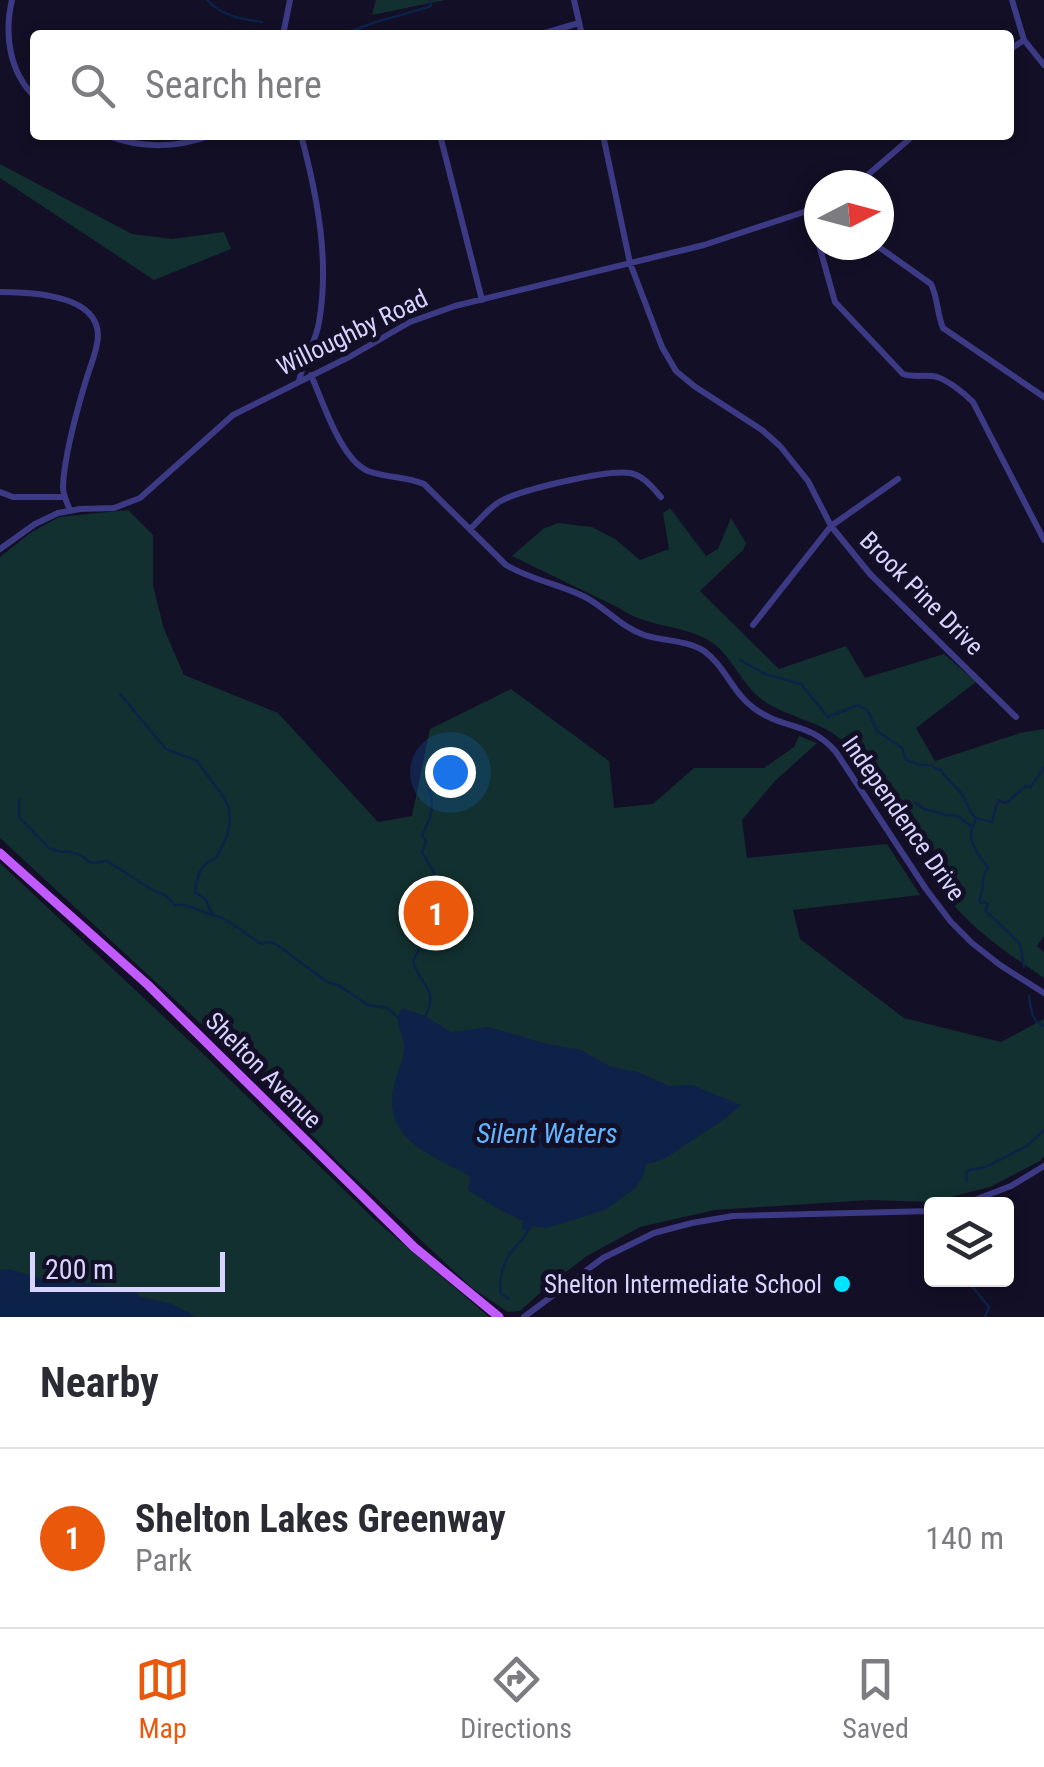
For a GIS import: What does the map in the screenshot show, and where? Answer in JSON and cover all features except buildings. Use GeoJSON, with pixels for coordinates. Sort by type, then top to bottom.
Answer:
{"type":"FeatureCollection","features":[{"type":"Feature","properties":{"kind":"main road","name":"Shelton Avenue"},"geometry":{"type":"LineString","coordinates":[[0,853],[148,985],[414,1247],[499,1317]]}},
{"type":"Feature","properties":{"kind":"street"},"geometry":{"type":"LineString","coordinates":[[12,0],[7,24],[9,46],[19,76],[30,92]]}},
{"type":"Feature","properties":{"kind":"street"},"geometry":{"type":"LineString","coordinates":[[284,30],[290,0]]}},
{"type":"Feature","properties":{"kind":"street"},"geometry":{"type":"LineString","coordinates":[[574,0],[581,30]]}},
{"type":"Feature","properties":{"kind":"street"},"geometry":{"type":"LineString","coordinates":[[1012,0],[1024,40],[1044,65]]}},
{"type":"Feature","properties":{"kind":"street"},"geometry":{"type":"LineString","coordinates":[[555,30],[579,23]]}},
{"type":"Feature","properties":{"kind":"street"},"geometry":{"type":"LineString","coordinates":[[1014,47],[1024,40]]}},
{"type":"Feature","properties":{"kind":"street"},"geometry":{"type":"LineString","coordinates":[[122,140],[155,146],[193,140]]}},
{"type":"Feature","properties":{"kind":"street"},"geometry":{"type":"LineString","coordinates":[[299,381],[316,336],[320,312],[321,242],[302,140]]}},
{"type":"Feature","properties":{"kind":"street"},"geometry":{"type":"LineString","coordinates":[[441,140],[482,300]]}},
{"type":"Feature","properties":{"kind":"street","name":"Brook Pine Drive"},"geometry":{"type":"LineString","coordinates":[[604,140],[630,263],[662,347],[676,371],[780,446],[808,481],[831,526],[870,574],[1016,717]]}},
{"type":"Feature","properties":{"kind":"street"},"geometry":{"type":"LineString","coordinates":[[873,170],[908,140]]}},
{"type":"Feature","properties":{"kind":"street","name":"Willoughby Road"},"geometry":{"type":"LineString","coordinates":[[0,549],[35,524],[70,510],[114,508],[140,498],[232,415],[410,322],[482,300],[704,245],[804,213]]}},
{"type":"Feature","properties":{"kind":"street"},"geometry":{"type":"LineString","coordinates":[[894,258],[931,284],[944,328],[1044,397]]}},
{"type":"Feature","properties":{"kind":"street"},"geometry":{"type":"LineString","coordinates":[[823,260],[834,302],[903,374],[936,376],[973,402],[1044,540]]}},
{"type":"Feature","properties":{"kind":"street"},"geometry":{"type":"LineString","coordinates":[[0,292],[27,292],[68,300],[86,311],[96,326],[96,348],[81,398],[63,489],[70,510]]}},
{"type":"Feature","properties":{"kind":"street","name":"Independence Drive"},"geometry":{"type":"LineString","coordinates":[[308,358],[345,449],[356,464],[370,472],[424,484],[496,558],[522,575],[592,600],[632,630],[702,650],[755,709],[822,738],[836,752],[951,922],[972,944],[1044,993]]}},
{"type":"Feature","properties":{"kind":"street"},"geometry":{"type":"LineString","coordinates":[[470,529],[498,502],[596,475],[633,474],[646,480],[660,497]]}},
{"type":"Feature","properties":{"kind":"street"},"geometry":{"type":"LineString","coordinates":[[753,625],[831,526],[898,479]]}},
{"type":"Feature","properties":{"kind":"street"},"geometry":{"type":"LineString","coordinates":[[0,492],[13,497],[64,497]]}},
{"type":"Feature","properties":{"kind":"street"},"geometry":{"type":"LineString","coordinates":[[985,1197],[1044,1166]]}},
{"type":"Feature","properties":{"kind":"street"},"geometry":{"type":"LineString","coordinates":[[524,1317],[602,1258],[654,1233],[733,1216],[924,1211]]}},
{"type":"Feature","properties":{"kind":"green space"},"geometry":{"type":"Polygon","coordinates":[[[376,0],[445,0],[372,15],[376,0]]]}},
{"type":"Feature","properties":{"kind":"green space"},"geometry":{"type":"Polygon","coordinates":[[[0,164],[132,234],[173,239],[224,232],[231,249],[154,280],[0,178],[0,164]]]}},
{"type":"Feature","properties":{"kind":"green space"},"geometry":{"type":"Polygon","coordinates":[[[670,508],[706,556],[718,549],[731,518],[746,543],[700,591],[779,669],[846,646],[865,678],[944,654],[976,682],[916,728],[935,761],[1044,729],[1044,936],[1037,946],[1044,952],[1044,978],[960,913],[843,741],[760,698],[723,652],[708,640],[630,614],[512,556],[543,529],[558,523],[592,527],[615,539],[640,560],[669,549],[663,513],[670,508]]]}},
{"type":"Feature","properties":{"kind":"green space"},"geometry":{"type":"Polygon","coordinates":[[[128,510],[153,535],[153,586],[164,629],[184,675],[278,713],[378,822],[412,816],[430,729],[511,689],[609,761],[614,808],[653,804],[694,768],[764,768],[794,747],[799,736],[817,743],[775,781],[742,820],[747,858],[887,844],[920,895],[793,910],[800,939],[904,1018],[1001,1042],[1044,1019],[1044,1156],[990,1187],[951,1197],[924,1197],[924,1202],[870,1200],[715,1210],[640,1227],[587,1256],[520,1311],[508,1312],[472,1288],[341,1165],[212,1034],[0,838],[0,557],[30,533],[59,517],[128,510]]]}},
{"type":"Feature","properties":{"kind":"green space"},"geometry":{"type":"Polygon","coordinates":[[[0,863],[374,1219],[489,1317],[0,1317],[0,863]]]}},
{"type":"Feature","properties":{"kind":"water","name":"Silent Waters"},"geometry":{"type":"Polygon","coordinates":[[[402,1008],[451,1032],[489,1027],[581,1050],[611,1067],[638,1072],[669,1086],[692,1085],[741,1105],[668,1156],[646,1164],[634,1189],[605,1210],[547,1228],[522,1229],[523,1221],[468,1190],[470,1176],[415,1145],[396,1122],[392,1108],[404,1052],[398,1021],[402,1008]]]}},
{"type":"Feature","properties":{"kind":"water"},"geometry":{"type":"Polygon","coordinates":[[[0,1270],[46,1280],[73,1280],[137,1293],[172,1304],[194,1317],[0,1317],[0,1270]]]}},
{"type":"Feature","properties":{"kind":"waterway"},"geometry":{"type":"LineString","coordinates":[[207,0],[225,13],[262,22]]}},
{"type":"Feature","properties":{"kind":"waterway"},"geometry":{"type":"LineString","coordinates":[[354,30],[431,6],[430,0]]}},
{"type":"Feature","properties":{"kind":"waterway"},"geometry":{"type":"LineString","coordinates":[[740,660],[765,674],[801,684],[828,717],[858,705],[868,711],[877,731],[902,748],[906,760],[941,770],[961,792],[976,818],[971,838],[988,868],[979,900],[988,904],[985,910],[1020,944],[1024,967]]}},
{"type":"Feature","properties":{"kind":"waterway"},"geometry":{"type":"LineString","coordinates":[[120,694],[166,749],[197,761],[229,808],[227,837],[216,858],[200,871],[195,892],[206,900],[212,915],[262,944],[276,944],[327,982],[368,1005],[387,1008],[399,1018]]}},
{"type":"Feature","properties":{"kind":"waterway"},"geometry":{"type":"LineString","coordinates":[[425,1017],[430,994],[413,961],[420,948],[419,918],[428,908],[426,899],[437,878],[422,852],[436,764]]}},
{"type":"Feature","properties":{"kind":"waterway"},"geometry":{"type":"LineString","coordinates":[[976,818],[992,822],[998,800],[1006,803],[1026,786],[1031,787],[1044,767]]}},
{"type":"Feature","properties":{"kind":"waterway"},"geometry":{"type":"LineString","coordinates":[[19,800],[19,817],[49,848],[77,854],[91,863],[107,861],[175,905],[212,915]]}},
{"type":"Feature","properties":{"kind":"waterway"},"geometry":{"type":"LineString","coordinates":[[915,803],[924,809],[958,816],[972,827]]}},
{"type":"Feature","properties":{"kind":"waterway"},"geometry":{"type":"LineString","coordinates":[[1029,996],[1034,1018],[1044,1026]]}},
{"type":"Feature","properties":{"kind":"waterway"},"geometry":{"type":"LineString","coordinates":[[967,1182],[969,1170],[986,1167],[1027,1146],[1044,1130]]}},
{"type":"Feature","properties":{"kind":"waterway"},"geometry":{"type":"LineString","coordinates":[[509,1299],[501,1294],[502,1271],[528,1229]]}},
{"type":"Feature","properties":{"kind":"waterway"},"geometry":{"type":"LineString","coordinates":[[973,1287],[989,1307],[985,1317]]}},
{"type":"Feature","properties":{"kind":"place","name":"Shelton Lakes Greenway"},"geometry":{"type":"Point","coordinates":[436,913]}},
{"type":"Feature","properties":{"kind":"place","name":"Shelton Intermediate School"},"geometry":{"type":"Point","coordinates":[842,1284]}}]}
